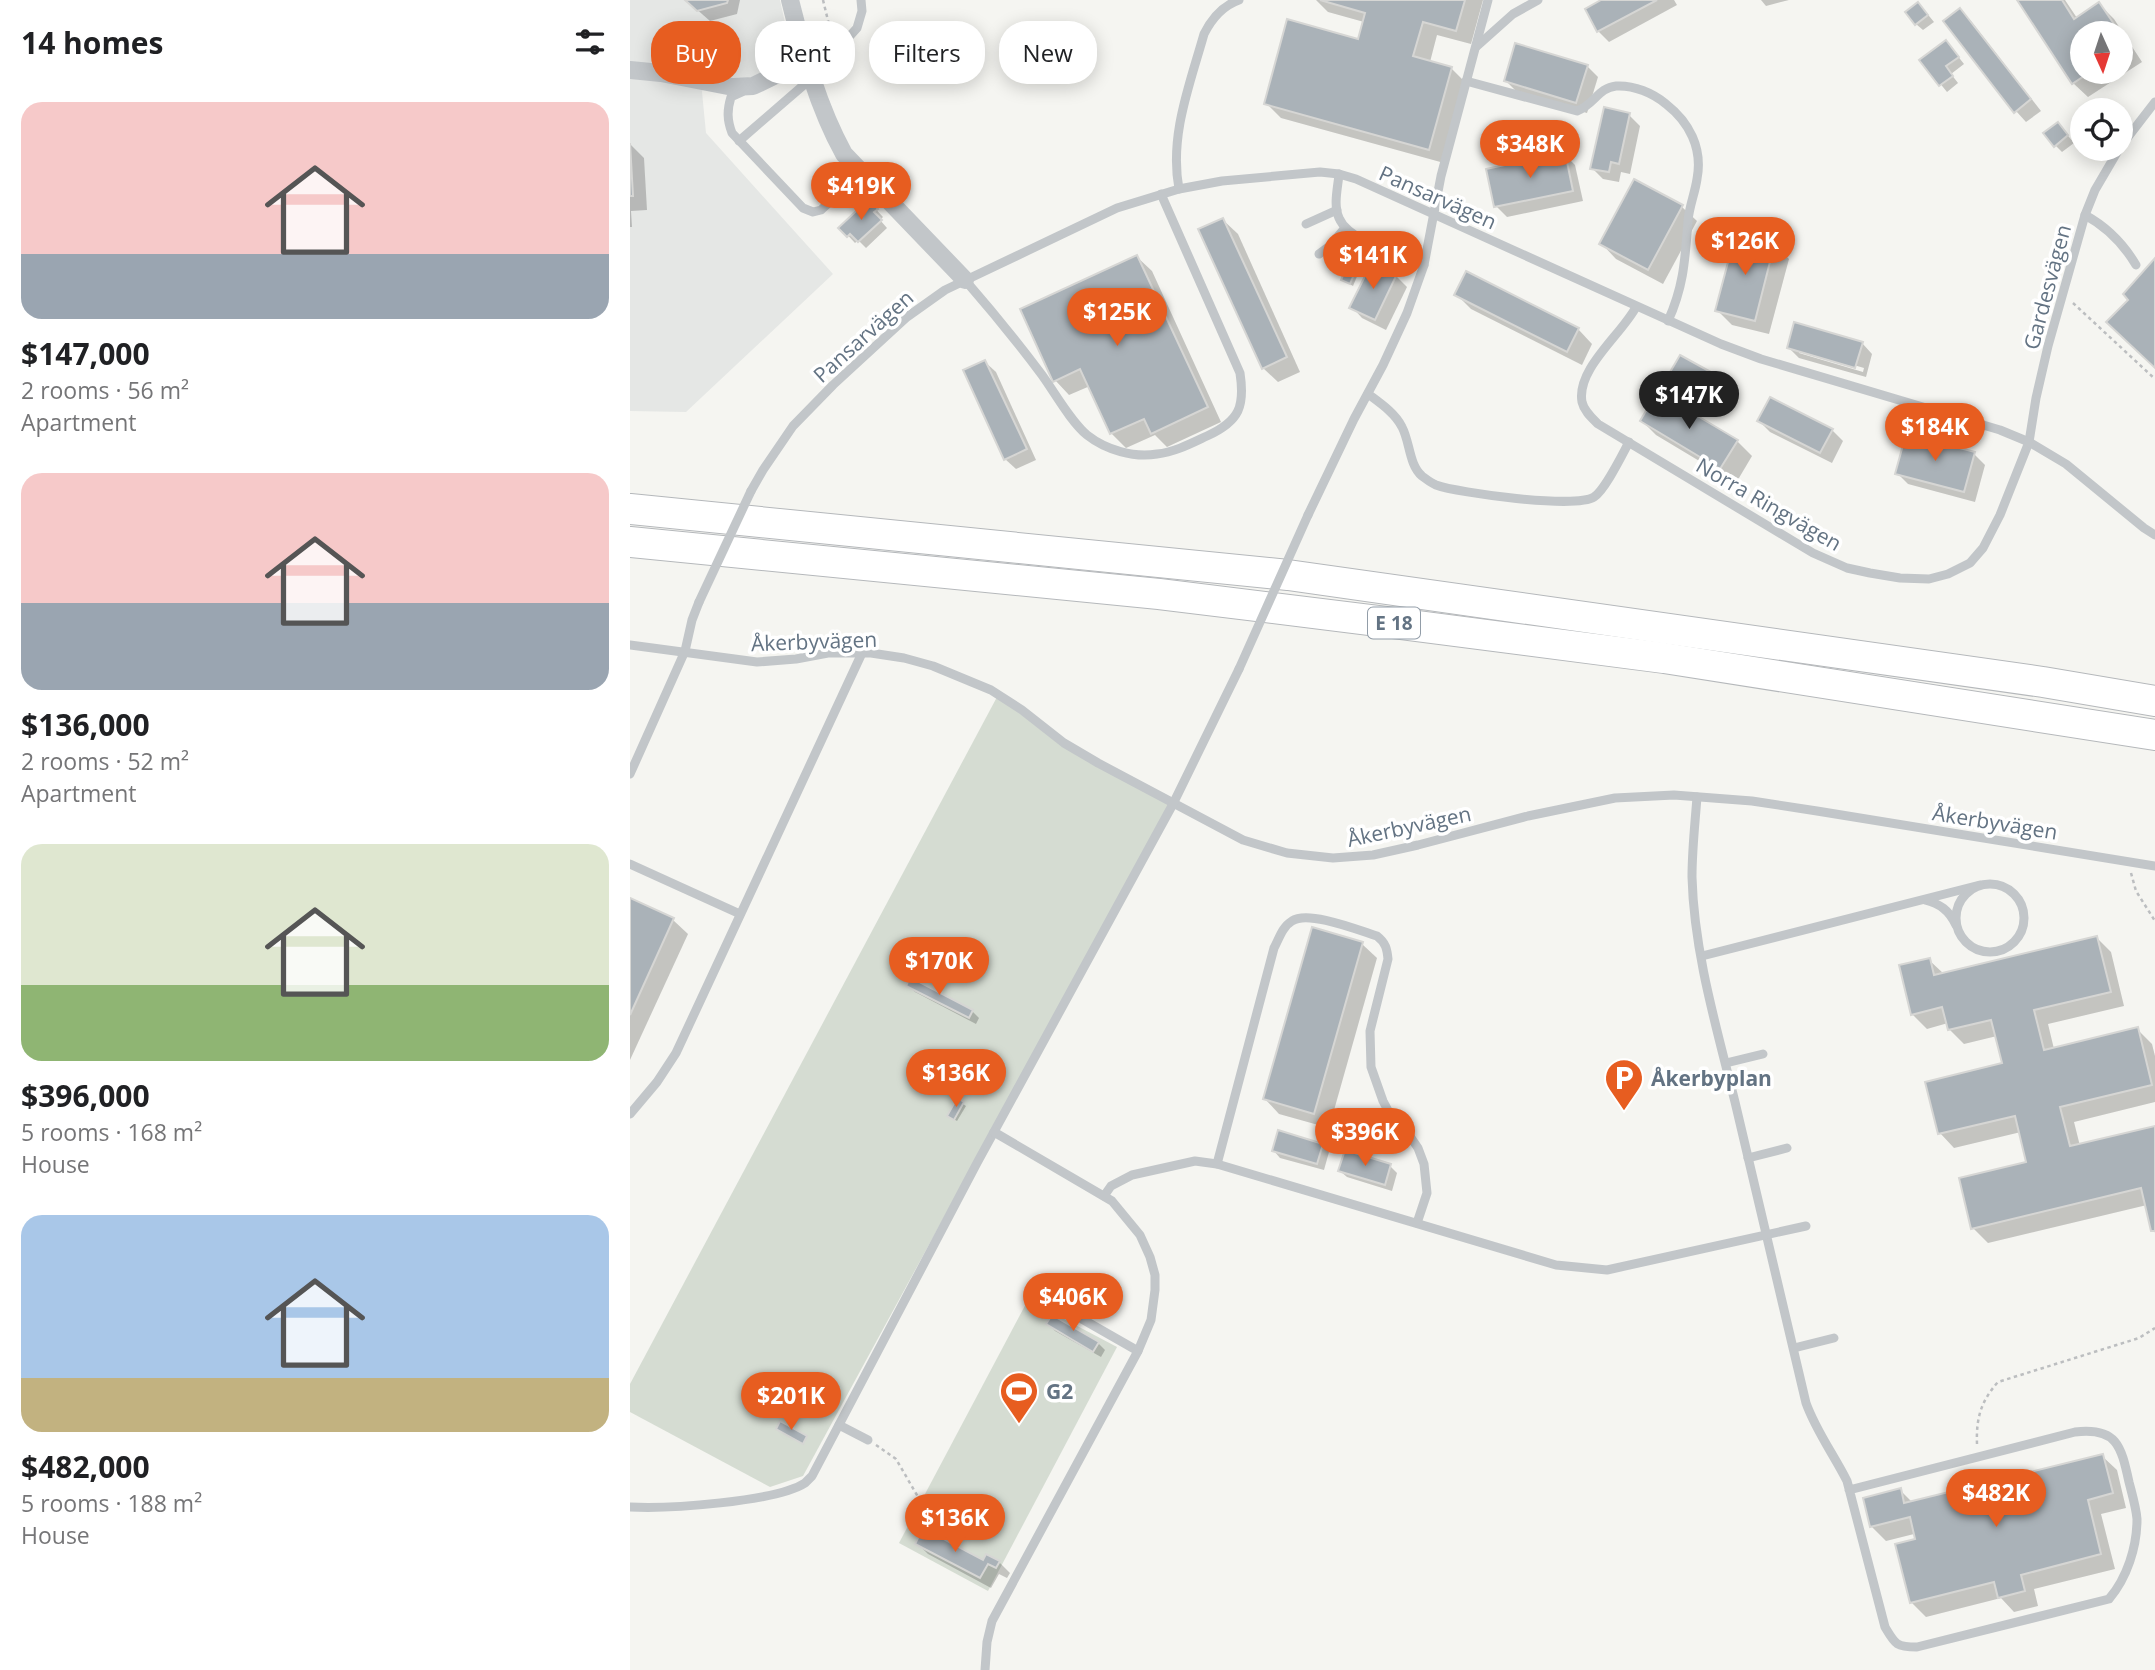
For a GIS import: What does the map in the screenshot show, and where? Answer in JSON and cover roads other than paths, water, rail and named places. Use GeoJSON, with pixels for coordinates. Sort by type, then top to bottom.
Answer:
{"type":"FeatureCollection","features":[{"type":"Feature","properties":{"kind":"highway","name":"E 18"},"geometry":{"type":"LineString","coordinates":[[630,509],[1288,575],[2015,678],[2155,701]]}},
{"type":"Feature","properties":{"kind":"highway","name":"E 18"},"geometry":{"type":"LineString","coordinates":[[630,542],[1159,594],[1386,622],[1677,660],[2155,735]]}},
{"type":"Feature","properties":{"kind":"street"},"geometry":{"type":"LineString","coordinates":[[790,0],[796,21]]}},
{"type":"Feature","properties":{"kind":"street"},"geometry":{"type":"LineString","coordinates":[[630,70],[733,86],[757,84]]}},
{"type":"Feature","properties":{"kind":"street"},"geometry":{"type":"LineString","coordinates":[[815,84],[834,136],[844,154],[965,280]]}},
{"type":"Feature","properties":{"kind":"lane"},"geometry":{"type":"LineString","coordinates":[[855,29],[862,11],[861,0]]}},
{"type":"Feature","properties":{"kind":"lane"},"geometry":{"type":"LineString","coordinates":[[1179,188],[1176,172],[1177,133],[1204,34],[1212,19],[1232,2],[1239,0]]}},
{"type":"Feature","properties":{"kind":"lane"},"geometry":{"type":"LineString","coordinates":[[630,1507],[650,1508],[764,1496],[805,1483],[812,1476],[994,1132],[1173,804],[1239,669],[1308,515],[1407,313],[1424,265],[1441,176],[1488,0]]}},
{"type":"Feature","properties":{"kind":"lane"},"geometry":{"type":"LineString","coordinates":[[1475,49],[1513,14],[1538,0]]}},
{"type":"Feature","properties":{"kind":"lane"},"geometry":{"type":"LineString","coordinates":[[1466,81],[1577,111],[1587,107],[1605,88],[1637,88],[1661,99],[1680,115],[1692,133],[1698,155],[1698,177],[1688,218],[1685,266],[1668,321]]}},
{"type":"Feature","properties":{"kind":"lane"},"geometry":{"type":"LineString","coordinates":[[739,141],[806,84]]}},
{"type":"Feature","properties":{"kind":"lane"},"geometry":{"type":"LineString","coordinates":[[753,86],[731,97],[728,122],[732,133],[803,208],[814,212],[821,210],[861,173]]}},
{"type":"Feature","properties":{"kind":"lane","name":"Gardesvägen"},"geometry":{"type":"LineString","coordinates":[[2133,130],[2155,102]]}},
{"type":"Feature","properties":{"kind":"lane","name":"Gardesvägen"},"geometry":{"type":"LineString","coordinates":[[2029,442],[2036,398],[2085,215],[2095,190],[2112,161]]}},
{"type":"Feature","properties":{"kind":"lane","name":"Pansarvägen"},"geometry":{"type":"LineString","coordinates":[[685,651],[699,602],[763,470],[793,426],[833,385],[908,317],[945,290],[1117,208],[1179,188],[1222,181],[1320,172],[1356,179],[1636,307],[1761,359],[2000,430],[2029,442],[2066,464],[2155,535]]}},
{"type":"Feature","properties":{"kind":"lane"},"geometry":{"type":"LineString","coordinates":[[1339,174],[1337,210],[1338,218],[1345,228],[1358,238],[1424,265]]}},
{"type":"Feature","properties":{"kind":"lane"},"geometry":{"type":"LineString","coordinates":[[965,280],[1027,355],[1085,434],[1101,444],[1118,452],[1157,455],[1213,433],[1232,419],[1242,406],[1240,373],[1161,194]]}},
{"type":"Feature","properties":{"kind":"lane"},"geometry":{"type":"LineString","coordinates":[[1306,224],[1337,210]]}},
{"type":"Feature","properties":{"kind":"lane"},"geometry":{"type":"LineString","coordinates":[[2085,215],[2102,225],[2117,239],[2136,265]]}},
{"type":"Feature","properties":{"kind":"lane"},"geometry":{"type":"LineString","coordinates":[[1319,254],[1330,246],[1345,228]]}},
{"type":"Feature","properties":{"kind":"lane","name":"Norra Ringvägen"},"geometry":{"type":"LineString","coordinates":[[1636,307],[1623,329],[1594,362],[1585,382],[1582,401],[1588,415],[1598,424],[1825,558],[1847,568],[1900,578],[1928,579],[1948,574],[1969,563],[1983,548],[1995,525],[2029,442]]}},
{"type":"Feature","properties":{"kind":"lane"},"geometry":{"type":"LineString","coordinates":[[1368,394],[1401,425],[1420,475],[1434,484],[1457,490],[1557,502],[1594,498],[1629,442]]}},
{"type":"Feature","properties":{"kind":"lane","name":"Åkerbyvägen"},"geometry":{"type":"LineString","coordinates":[[630,645],[758,662],[828,653],[862,653],[904,658],[933,666],[991,690],[1023,710],[1064,743],[1173,804],[1242,840],[1287,853],[1333,858],[1373,855],[1528,816],[1615,799],[1674,795],[1752,801],[2155,866]]}},
{"type":"Feature","properties":{"kind":"lane"},"geometry":{"type":"LineString","coordinates":[[630,774],[685,651]]}},
{"type":"Feature","properties":{"kind":"lane"},"geometry":{"type":"LineString","coordinates":[[630,1114],[657,1082],[676,1053],[862,653]]}},
{"type":"Feature","properties":{"kind":"lane"},"geometry":{"type":"LineString","coordinates":[[1697,797],[1692,877],[1696,923],[1726,1063],[1806,1404],[1837,1459],[1850,1490],[1885,1627],[1894,1642],[1903,1647],[1917,1647],[2109,1600],[2127,1570],[2134,1543],[2137,1518],[2124,1460],[2117,1442],[2094,1430],[2075,1432],[1850,1490]]}},
{"type":"Feature","properties":{"kind":"lane"},"geometry":{"type":"LineString","coordinates":[[630,864],[740,914]]}},
{"type":"Feature","properties":{"kind":"lane"},"geometry":{"type":"LineString","coordinates":[[1702,956],[1924,899],[1980,885],[1992,884],[2008,889],[2019,900],[2024,923],[2018,937],[2006,947],[1983,951],[1964,940],[1945,909],[1924,899]]}},
{"type":"Feature","properties":{"kind":"lane"},"geometry":{"type":"LineString","coordinates":[[1957,926],[1957,911],[1963,897],[1980,885]]}},
{"type":"Feature","properties":{"kind":"lane"},"geometry":{"type":"LineString","coordinates":[[1217,1164],[1274,948],[1283,929],[1300,917],[1312,917],[1377,936],[1387,949],[1388,959],[1370,1031],[1371,1067],[1375,1083],[1392,1118],[1407,1132],[1418,1148],[1424,1164],[1427,1193],[1417,1223]]}},
{"type":"Feature","properties":{"kind":"lane"},"geometry":{"type":"LineString","coordinates":[[1726,1063],[1763,1054]]}},
{"type":"Feature","properties":{"kind":"lane"},"geometry":{"type":"LineString","coordinates":[[985,1670],[992,1621],[1138,1351],[1151,1320],[1155,1275],[1140,1234],[1112,1201],[994,1132]]}},
{"type":"Feature","properties":{"kind":"lane"},"geometry":{"type":"LineString","coordinates":[[1748,1158],[1787,1148]]}},
{"type":"Feature","properties":{"kind":"lane"},"geometry":{"type":"LineString","coordinates":[[1104,1196],[1111,1186],[1132,1175],[1195,1161],[1217,1164],[1556,1265],[1607,1270],[1806,1226]]}},
{"type":"Feature","properties":{"kind":"lane"},"geometry":{"type":"LineString","coordinates":[[1083,1319],[1138,1351]]}},
{"type":"Feature","properties":{"kind":"lane"},"geometry":{"type":"LineString","coordinates":[[1794,1348],[1834,1338]]}},
{"type":"Feature","properties":{"kind":"lane"},"geometry":{"type":"LineString","coordinates":[[839,1425],[868,1440]]}},
{"type":"Feature","properties":{"kind":"place","name":"Åkerbyplan"},"geometry":{"type":"Point","coordinates":[1624,1112]}},
{"type":"Feature","properties":{"kind":"place","name":"G2"},"geometry":{"type":"Point","coordinates":[1019,1425]}}]}
